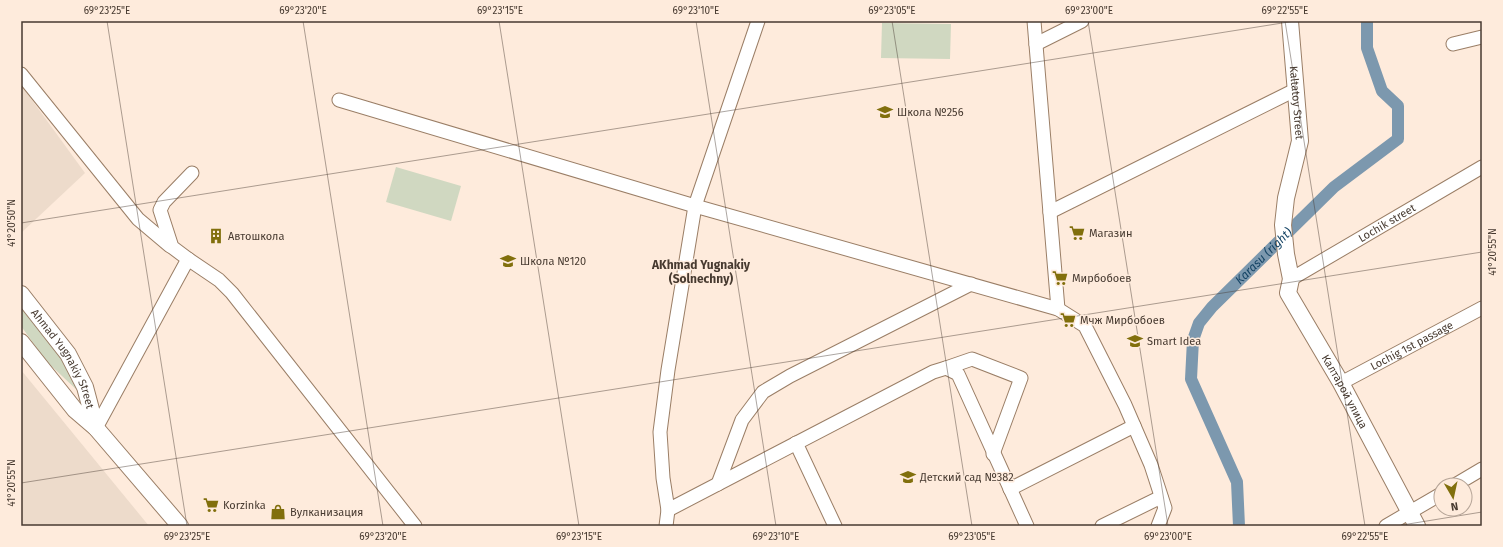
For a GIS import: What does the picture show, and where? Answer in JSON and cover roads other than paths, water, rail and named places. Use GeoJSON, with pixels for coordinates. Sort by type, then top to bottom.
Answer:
{"type":"FeatureCollection","features":[{"type":"Feature","properties":{"kind":"street"},"geometry":{"type":"LineString","coordinates":[[666,526],[668,510],[663,478],[660,432],[668,370],[695,206],[758,21]]}},
{"type":"Feature","properties":{"kind":"street"},"geometry":{"type":"LineString","coordinates":[[1034,21],[1058,308]]}},
{"type":"Feature","properties":{"kind":"street"},"geometry":{"type":"LineString","coordinates":[[1036,44],[1082,21]]}},
{"type":"Feature","properties":{"kind":"street","name":"Kaltatoy Street"},"geometry":{"type":"LineString","coordinates":[[1286,254],[1283,225],[1286,198],[1300,141],[1290,21]]}},
{"type":"Feature","properties":{"kind":"street"},"geometry":{"type":"LineString","coordinates":[[1453,44],[1482,37]]}},
{"type":"Feature","properties":{"kind":"street"},"geometry":{"type":"LineString","coordinates":[[21,74],[138,219],[172,247],[220,280],[232,293],[415,526]]}},
{"type":"Feature","properties":{"kind":"street"},"geometry":{"type":"LineString","coordinates":[[1050,212],[1295,90]]}},
{"type":"Feature","properties":{"kind":"street"},"geometry":{"type":"LineString","coordinates":[[339,100],[695,206],[1058,308],[1085,326],[1134,426],[1151,465],[1164,508],[1158,526]]}},
{"type":"Feature","properties":{"kind":"street","name":"Lochik street"},"geometry":{"type":"LineString","coordinates":[[1291,279],[1482,166]]}},
{"type":"Feature","properties":{"kind":"street"},"geometry":{"type":"LineString","coordinates":[[172,247],[160,210],[164,202],[192,173]]}},
{"type":"Feature","properties":{"kind":"street","name":"Калтарой улица"},"geometry":{"type":"LineString","coordinates":[[1286,254],[1291,279],[1288,293],[1341,383],[1414,519]]}},
{"type":"Feature","properties":{"kind":"street"},"geometry":{"type":"LineString","coordinates":[[96,428],[188,258]]}},
{"type":"Feature","properties":{"kind":"street"},"geometry":{"type":"LineString","coordinates":[[718,484],[742,420],[763,392],[790,376],[971,284]]}},
{"type":"Feature","properties":{"kind":"street","name":"Ahmad Yugnakiy Street"},"geometry":{"type":"LineString","coordinates":[[21,294],[25,296],[68,354],[84,386],[96,428]]}},
{"type":"Feature","properties":{"kind":"street","name":"Lochig 1st passage"},"geometry":{"type":"LineString","coordinates":[[1341,383],[1482,308]]}},
{"type":"Feature","properties":{"kind":"street","name":"Ahmad Yugnakiy Street"},"geometry":{"type":"LineString","coordinates":[[21,342],[75,410],[96,428],[180,526]]}},
{"type":"Feature","properties":{"kind":"street"},"geometry":{"type":"LineString","coordinates":[[668,510],[933,372],[972,358],[1021,378],[993,454]]}},
{"type":"Feature","properties":{"kind":"street"},"geometry":{"type":"LineString","coordinates":[[946,368],[958,374],[1027,526]]}},
{"type":"Feature","properties":{"kind":"street"},"geometry":{"type":"LineString","coordinates":[[1010,489],[1134,426]]}},
{"type":"Feature","properties":{"kind":"street"},"geometry":{"type":"LineString","coordinates":[[796,443],[835,526]]}},
{"type":"Feature","properties":{"kind":"street"},"geometry":{"type":"LineString","coordinates":[[1468,477],[1482,469]]}},
{"type":"Feature","properties":{"kind":"street"},"geometry":{"type":"LineString","coordinates":[[1102,526],[1161,497]]}},
{"type":"Feature","properties":{"kind":"street"},"geometry":{"type":"LineString","coordinates":[[1386,526],[1414,519],[1433,501]]}},
{"type":"Feature","properties":{"kind":"waterway","name":"Karasu (right)"},"geometry":{"type":"LineString","coordinates":[[1239,526],[1237,482],[1191,379],[1193,340],[1199,323],[1212,307],[1334,187],[1398,139],[1398,106],[1382,91],[1367,48],[1367,21]]}},
{"type":"Feature","properties":{"kind":"place","name":"Школа №256"},"geometry":{"type":"Point","coordinates":[885,112]}},
{"type":"Feature","properties":{"kind":"place","name":"Магазин"},"geometry":{"type":"Point","coordinates":[1077,233]}},
{"type":"Feature","properties":{"kind":"place","name":"Автошкола"},"geometry":{"type":"Point","coordinates":[216,236]}},
{"type":"Feature","properties":{"kind":"place","name":"Школа №120"},"geometry":{"type":"Point","coordinates":[508,261]}},
{"type":"Feature","properties":{"kind":"place","name":"Мирбобоев"},"geometry":{"type":"Point","coordinates":[1060,278]}},
{"type":"Feature","properties":{"kind":"place","name":"Мчж Мирбобоев"},"geometry":{"type":"Point","coordinates":[1068,320]}},
{"type":"Feature","properties":{"kind":"place","name":"Smart Idea"},"geometry":{"type":"Point","coordinates":[1135,341]}},
{"type":"Feature","properties":{"kind":"place","name":"Детский сад №382"},"geometry":{"type":"Point","coordinates":[908,477]}},
{"type":"Feature","properties":{"kind":"place","name":"Korzinka"},"geometry":{"type":"Point","coordinates":[211,505]}},
{"type":"Feature","properties":{"kind":"place","name":"Вулканизация"},"geometry":{"type":"Point","coordinates":[278,512]}},
{"type":"Feature","properties":{"kind":"district","name":"AKhmad Yugnakiy (Solnechny)"},"geometry":{"type":"Point","coordinates":[701,272]}}]}
